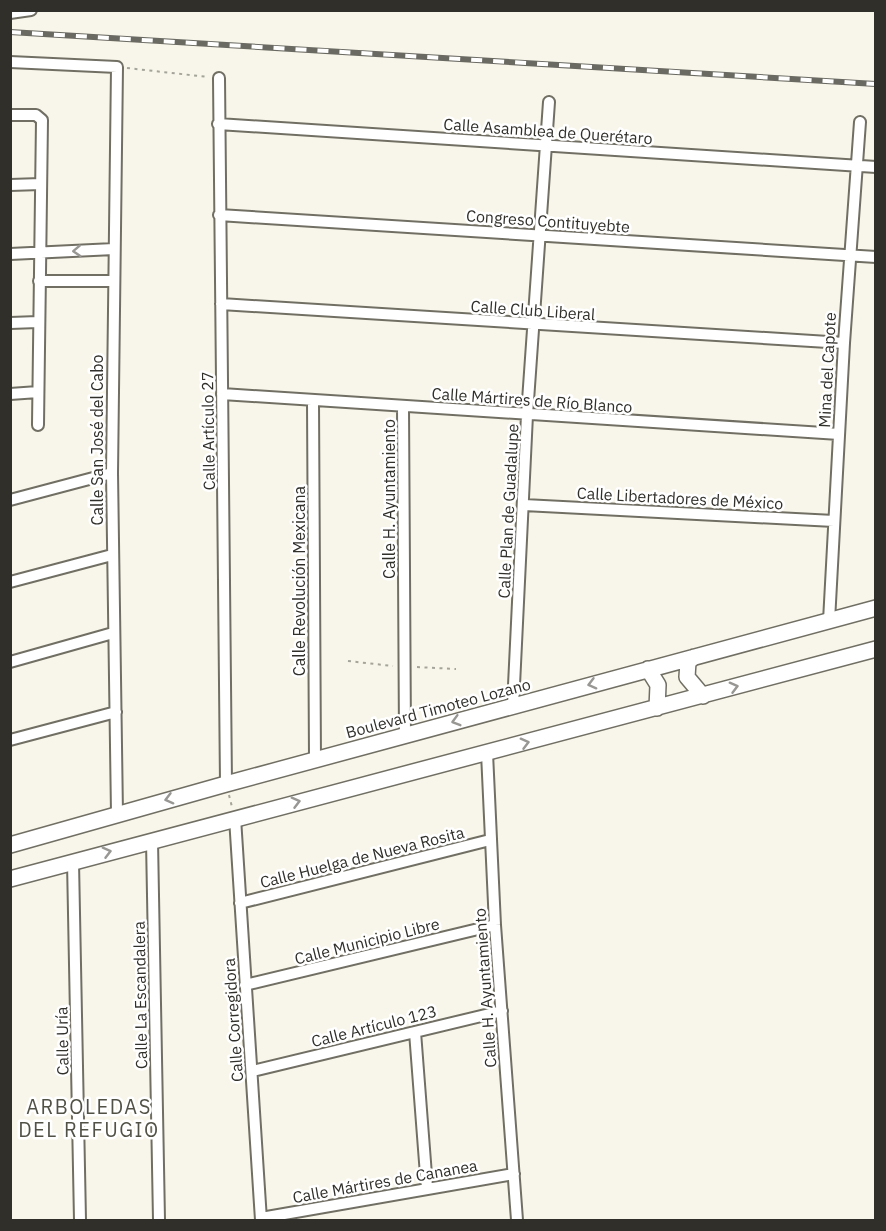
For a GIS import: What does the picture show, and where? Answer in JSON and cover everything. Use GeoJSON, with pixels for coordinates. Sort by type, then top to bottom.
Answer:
{"type":"FeatureCollection","features":[{"type":"Feature","properties":{"kind":"main road","name":"Boulevard Timoteo Lozano"},"geometry":{"type":"LineString","coordinates":[[10,845],[226,783],[876,608]]}},
{"type":"Feature","properties":{"kind":"main road"},"geometry":{"type":"LineString","coordinates":[[10,879],[876,649]]}},
{"type":"Feature","properties":{"kind":"main road"},"geometry":{"type":"LineString","coordinates":[[694,657],[688,662],[687,677],[703,696]]}},
{"type":"Feature","properties":{"kind":"main road"},"geometry":{"type":"LineString","coordinates":[[648,669],[658,685],[657,708]]}},
{"type":"Feature","properties":{"kind":"street"},"geometry":{"type":"LineString","coordinates":[[10,13],[31,10]]}},
{"type":"Feature","properties":{"kind":"street"},"geometry":{"type":"LineString","coordinates":[[10,62],[117,66]]}},
{"type":"Feature","properties":{"kind":"street","name":"Calle San José del Cabo"},"geometry":{"type":"LineString","coordinates":[[117,66],[111,472],[117,814]]}},
{"type":"Feature","properties":{"kind":"street","name":"Calle Artículo 27"},"geometry":{"type":"LineString","coordinates":[[219,78],[226,783]]}},
{"type":"Feature","properties":{"kind":"street","name":"Calle Plan de Guadalupe"},"geometry":{"type":"LineString","coordinates":[[513,706],[527,415],[549,102]]}},
{"type":"Feature","properties":{"kind":"street"},"geometry":{"type":"LineString","coordinates":[[10,116],[36,115],[42,120],[38,425]]}},
{"type":"Feature","properties":{"kind":"street","name":"Mina del Capote"},"geometry":{"type":"LineString","coordinates":[[829,621],[844,344],[860,122]]}},
{"type":"Feature","properties":{"kind":"street","name":"Calle Asamblea de Querétaro"},"geometry":{"type":"LineString","coordinates":[[218,124],[876,167]]}},
{"type":"Feature","properties":{"kind":"street"},"geometry":{"type":"LineString","coordinates":[[10,185],[41,184]]}},
{"type":"Feature","properties":{"kind":"street","name":"Congreso Contituyebte"},"geometry":{"type":"LineString","coordinates":[[219,215],[876,257]]}},
{"type":"Feature","properties":{"kind":"street"},"geometry":{"type":"LineString","coordinates":[[10,254],[114,249]]}},
{"type":"Feature","properties":{"kind":"street"},"geometry":{"type":"LineString","coordinates":[[39,281],[113,281]]}},
{"type":"Feature","properties":{"kind":"street","name":"Calle Club Liberal"},"geometry":{"type":"LineString","coordinates":[[221,304],[534,326],[844,344]]}},
{"type":"Feature","properties":{"kind":"street"},"geometry":{"type":"LineString","coordinates":[[10,323],[38,322]]}},
{"type":"Feature","properties":{"kind":"street"},"geometry":{"type":"LineString","coordinates":[[10,394],[38,392]]}},
{"type":"Feature","properties":{"kind":"street","name":"Calle Mártires de Río Blanco"},"geometry":{"type":"LineString","coordinates":[[222,394],[313,402],[839,434]]}},
{"type":"Feature","properties":{"kind":"street","name":"Calle Revolución Mexicana"},"geometry":{"type":"LineString","coordinates":[[313,402],[315,759]]}},
{"type":"Feature","properties":{"kind":"street","name":"Calle H. Ayuntamiento"},"geometry":{"type":"LineString","coordinates":[[403,406],[405,736]]}},
{"type":"Feature","properties":{"kind":"street"},"geometry":{"type":"LineString","coordinates":[[10,500],[111,472]]}},
{"type":"Feature","properties":{"kind":"street","name":"Calle Libertadores de México"},"geometry":{"type":"LineString","coordinates":[[524,505],[834,522]]}},
{"type":"Feature","properties":{"kind":"street"},"geometry":{"type":"LineString","coordinates":[[10,582],[112,555]]}},
{"type":"Feature","properties":{"kind":"street"},"geometry":{"type":"LineString","coordinates":[[10,662],[113,633]]}},
{"type":"Feature","properties":{"kind":"street"},"geometry":{"type":"LineString","coordinates":[[10,740],[116,712]]}},
{"type":"Feature","properties":{"kind":"street","name":"Calle H. Ayuntamiento"},"geometry":{"type":"LineString","coordinates":[[487,753],[495,925],[517,1221]]}},
{"type":"Feature","properties":{"kind":"street","name":"Calle Corregidora"},"geometry":{"type":"LineString","coordinates":[[234,818],[253,1071],[261,1219]]}},
{"type":"Feature","properties":{"kind":"street","name":"Calle Huelga de Nueva Rosita"},"geometry":{"type":"LineString","coordinates":[[240,903],[490,840]]}},
{"type":"Feature","properties":{"kind":"street","name":"Calle La Escandalera"},"geometry":{"type":"LineString","coordinates":[[152,841],[159,1221]]}},
{"type":"Feature","properties":{"kind":"street","name":"Calle Uría"},"geometry":{"type":"LineString","coordinates":[[73,862],[80,1221]]}},
{"type":"Feature","properties":{"kind":"street","name":"Calle Municipio Libre"},"geometry":{"type":"LineString","coordinates":[[245,985],[495,925]]}},
{"type":"Feature","properties":{"kind":"street","name":"Calle Artículo 123"},"geometry":{"type":"LineString","coordinates":[[253,1071],[502,1011]]}},
{"type":"Feature","properties":{"kind":"street"},"geometry":{"type":"LineString","coordinates":[[415,1032],[427,1188]]}},
{"type":"Feature","properties":{"kind":"street","name":"Calle Mártires de Cananea"},"geometry":{"type":"LineString","coordinates":[[261,1219],[514,1174]]}},
{"type":"Feature","properties":{"kind":"path"},"geometry":{"type":"LineString","coordinates":[[117,66],[219,78]]}},
{"type":"Feature","properties":{"kind":"path"},"geometry":{"type":"LineString","coordinates":[[226,783],[234,818]]}},
{"type":"Feature","properties":{"kind":"railway"},"geometry":{"type":"LineString","coordinates":[[10,32],[876,84]]}},
{"type":"Feature","properties":{"kind":"district","name":"ARBOLEDAS DEL REFUGIO"},"geometry":{"type":"Point","coordinates":[89,1118]}}]}
